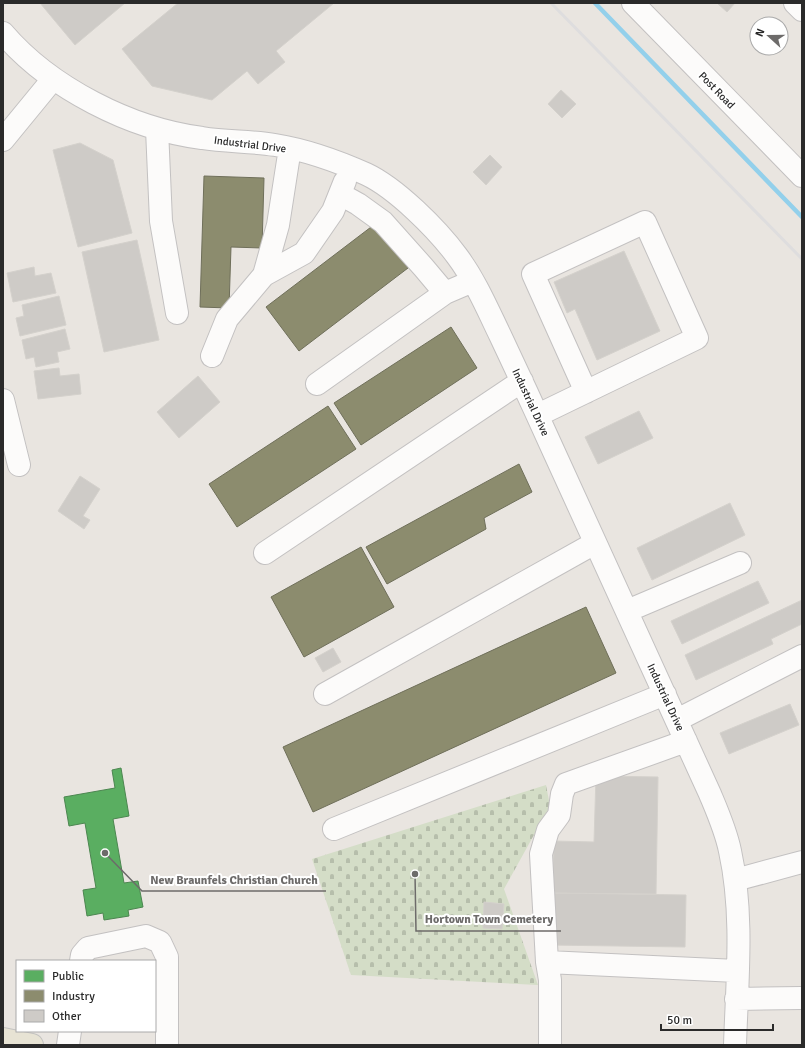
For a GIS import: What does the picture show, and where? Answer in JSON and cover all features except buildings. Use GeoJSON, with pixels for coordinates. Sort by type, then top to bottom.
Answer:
{"type":"FeatureCollection","features":[{"type":"Feature","properties":{"kind":"main road"},"geometry":{"type":"LineString","coordinates":[[3,1039],[32,1045]]}},
{"type":"Feature","properties":{"kind":"street","name":"Post Road"},"geometry":{"type":"LineString","coordinates":[[633,3],[802,176]]}},
{"type":"Feature","properties":{"kind":"street"},"geometry":{"type":"LineString","coordinates":[[795,3],[802,10]]}},
{"type":"Feature","properties":{"kind":"street","name":"Industrial Drive"},"geometry":{"type":"LineString","coordinates":[[5,40],[53,79],[86,100],[123,117],[157,129],[201,138],[274,145],[309,152],[368,175],[392,191],[423,217],[457,256],[477,288],[538,415],[722,822],[730,850],[738,910],[735,1045]]}},
{"type":"Feature","properties":{"kind":"street"},"geometry":{"type":"LineString","coordinates":[[3,140],[53,79]]}},
{"type":"Feature","properties":{"kind":"street"},"geometry":{"type":"LineString","coordinates":[[157,129],[161,221],[177,313]]}},
{"type":"Feature","properties":{"kind":"street"},"geometry":{"type":"LineString","coordinates":[[264,275],[278,225],[290,148]]}},
{"type":"Feature","properties":{"kind":"street"},"geometry":{"type":"LineString","coordinates":[[212,356],[227,319],[264,275],[304,253],[333,210],[351,168]]}},
{"type":"Feature","properties":{"kind":"street"},"geometry":{"type":"LineString","coordinates":[[340,194],[358,204],[383,222],[445,293]]}},
{"type":"Feature","properties":{"kind":"street"},"geometry":{"type":"LineString","coordinates":[[538,415],[586,392],[697,338],[645,222],[533,274],[586,392]]}},
{"type":"Feature","properties":{"kind":"street"},"geometry":{"type":"LineString","coordinates":[[317,384],[445,293],[473,281]]}},
{"type":"Feature","properties":{"kind":"street"},"geometry":{"type":"LineString","coordinates":[[264,553],[522,381]]}},
{"type":"Feature","properties":{"kind":"street"},"geometry":{"type":"LineString","coordinates":[[3,400],[19,465]]}},
{"type":"Feature","properties":{"kind":"street"},"geometry":{"type":"LineString","coordinates":[[325,694],[596,543]]}},
{"type":"Feature","properties":{"kind":"street"},"geometry":{"type":"LineString","coordinates":[[627,611],[740,563]]}},
{"type":"Feature","properties":{"kind":"street"},"geometry":{"type":"LineString","coordinates":[[676,720],[802,656]]}},
{"type":"Feature","properties":{"kind":"street"},"geometry":{"type":"LineString","coordinates":[[334,829],[665,694]]}},
{"type":"Feature","properties":{"kind":"street"},"geometry":{"type":"LineString","coordinates":[[550,1045],[550,980],[547,962],[542,854],[548,830],[559,815],[562,794],[566,784],[686,741]]}},
{"type":"Feature","properties":{"kind":"street"},"geometry":{"type":"LineString","coordinates":[[735,880],[802,862]]}},
{"type":"Feature","properties":{"kind":"street"},"geometry":{"type":"LineString","coordinates":[[81,960],[82,955],[88,948],[146,936],[160,942],[167,957],[167,1045]]}},
{"type":"Feature","properties":{"kind":"street"},"geometry":{"type":"LineString","coordinates":[[547,962],[737,971]]}},
{"type":"Feature","properties":{"kind":"street"},"geometry":{"type":"LineString","coordinates":[[736,999],[802,998]]}},
{"type":"Feature","properties":{"kind":"street"},"geometry":{"type":"LineString","coordinates":[[68,1045],[70,1032]]}},
{"type":"Feature","properties":{"kind":"green space"},"geometry":{"type":"Polygon","coordinates":[[[546,785],[550,806],[504,889],[538,985],[351,975],[312,859],[546,785]]]}},
{"type":"Feature","properties":{"kind":"waterway"},"geometry":{"type":"LineString","coordinates":[[595,3],[802,217]]}},
{"type":"Feature","properties":{"kind":"railway"},"geometry":{"type":"LineString","coordinates":[[551,3],[802,259]]}},
{"type":"Feature","properties":{"kind":"place","name":"New Braunfels Christian Church"},"geometry":{"type":"Point","coordinates":[105,853]}},
{"type":"Feature","properties":{"kind":"place","name":"Hortown Town Cemetery"},"geometry":{"type":"Point","coordinates":[415,874]}}]}
